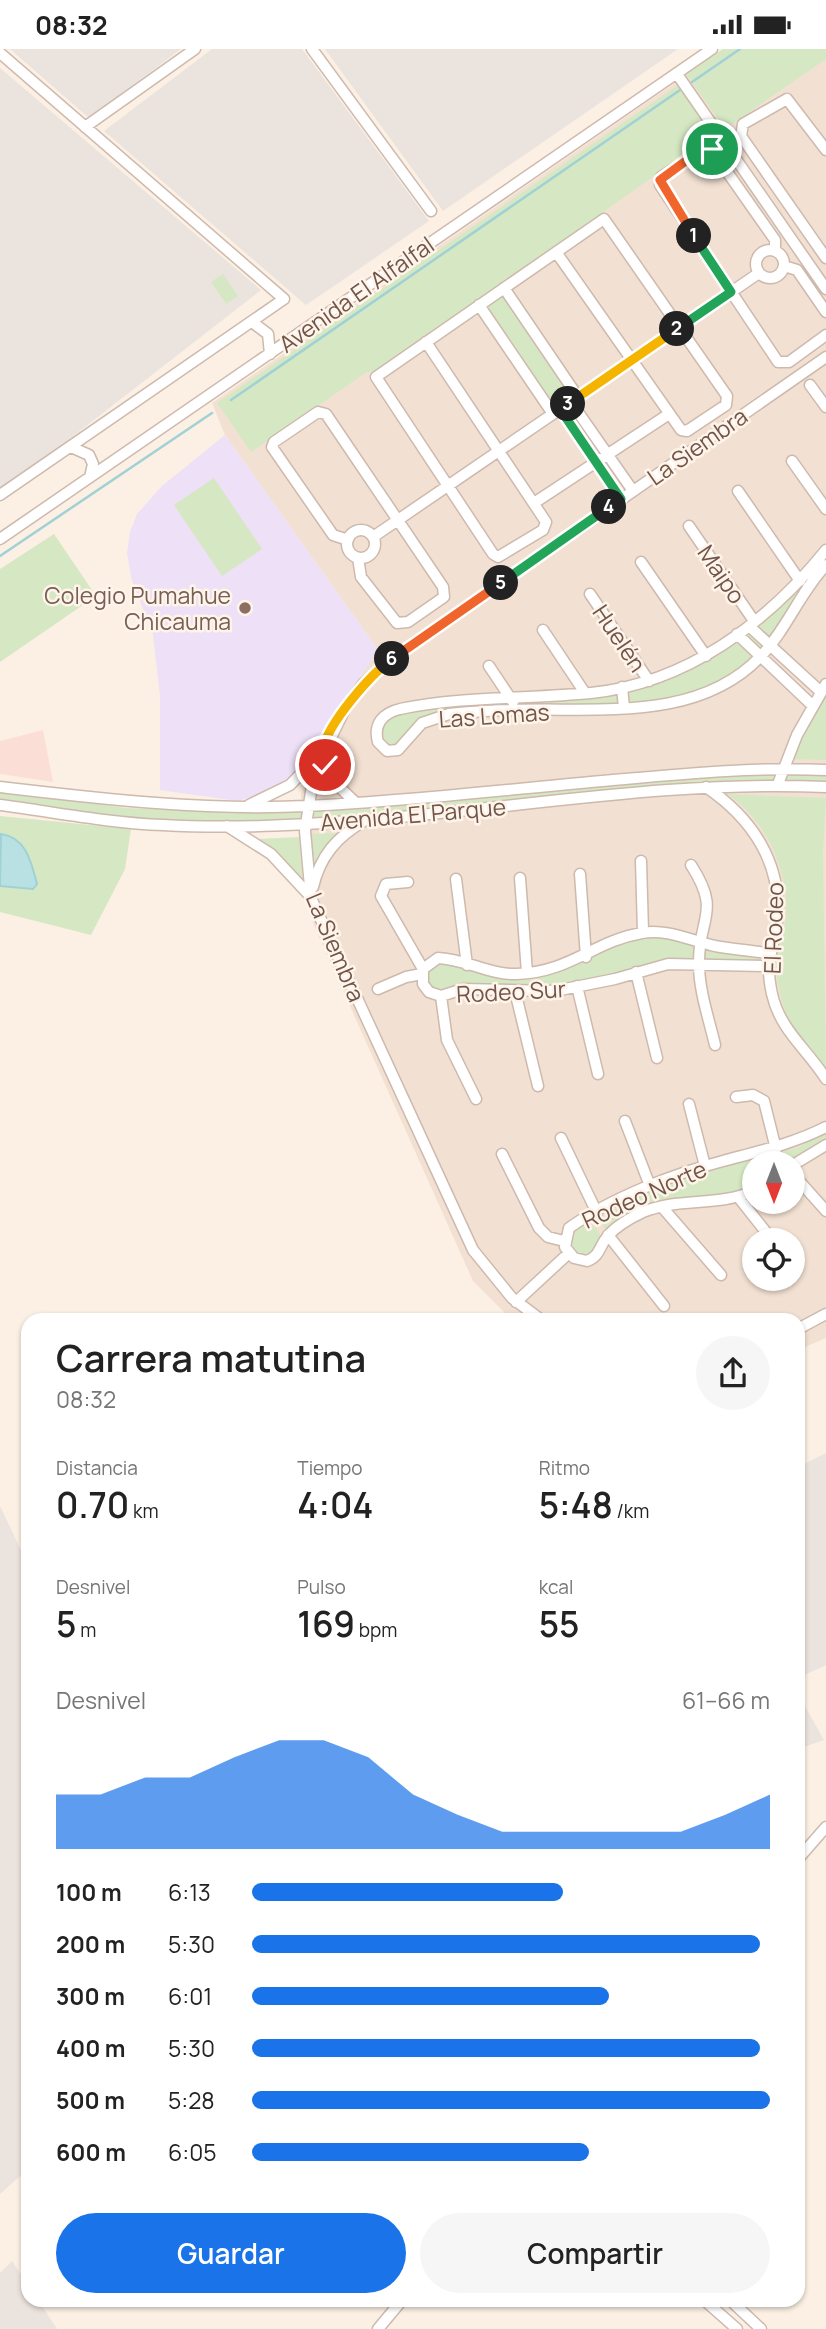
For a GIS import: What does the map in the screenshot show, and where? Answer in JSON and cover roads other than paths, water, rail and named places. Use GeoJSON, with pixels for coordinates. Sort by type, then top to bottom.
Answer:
{"type":"FeatureCollection","features":[{"type":"Feature","properties":{"kind":"street"},"geometry":{"type":"LineString","coordinates":[[0,53],[85,127],[195,49]]}},
{"type":"Feature","properties":{"kind":"street"},"geometry":{"type":"LineString","coordinates":[[312,49],[431,211]]}},
{"type":"Feature","properties":{"kind":"street","name":"Avenida El Alfalfal"},"geometry":{"type":"LineString","coordinates":[[0,539],[712,49]]}},
{"type":"Feature","properties":{"kind":"street"},"geometry":{"type":"LineString","coordinates":[[677,73],[826,289]]}},
{"type":"Feature","properties":{"kind":"street"},"geometry":{"type":"LineString","coordinates":[[826,151],[787,99],[743,124],[740,130],[826,258]]}},
{"type":"Feature","properties":{"kind":"street","name":"Avenida El Alfalfal"},"geometry":{"type":"LineString","coordinates":[[0,495],[284,299],[85,127]]}},
{"type":"Feature","properties":{"kind":"street"},"geometry":{"type":"LineString","coordinates":[[775,251],[775,240],[709,146],[661,177],[660,185],[778,362],[789,362],[826,335]]}},
{"type":"Feature","properties":{"kind":"street"},"geometry":{"type":"LineString","coordinates":[[426,342],[545,519],[544,528],[498,557],[493,554],[376,377],[426,342],[479,305],[504,288],[556,252],[604,219],[728,400],[726,405],[685,432],[669,414],[556,252]]}},
{"type":"Feature","properties":{"kind":"street"},"geometry":{"type":"LineString","coordinates":[[766,251],[775,251],[782,257],[784,266],[776,276],[767,277],[759,273],[756,264],[759,255],[766,251]]}},
{"type":"Feature","properties":{"kind":"street"},"geometry":{"type":"LineString","coordinates":[[784,266],[797,270],[826,312]]}},
{"type":"Feature","properties":{"kind":"street"},"geometry":{"type":"LineString","coordinates":[[373,537],[759,273]]}},
{"type":"Feature","properties":{"kind":"street"},"geometry":{"type":"LineString","coordinates":[[504,288],[632,491]]}},
{"type":"Feature","properties":{"kind":"street"},"geometry":{"type":"LineString","coordinates":[[479,305],[597,462],[621,499]]}},
{"type":"Feature","properties":{"kind":"street"},"geometry":{"type":"LineString","coordinates":[[253,322],[268,334],[270,353]]}},
{"type":"Feature","properties":{"kind":"street","name":"La Siembra"},"geometry":{"type":"LineString","coordinates":[[532,1313],[516,1302],[485,1269],[474,1250],[311,898],[307,806],[323,749],[345,709],[363,684],[386,663],[826,357]]}},
{"type":"Feature","properties":{"kind":"street"},"geometry":{"type":"LineString","coordinates":[[810,385],[826,407]]}},
{"type":"Feature","properties":{"kind":"street"},"geometry":{"type":"LineString","coordinates":[[317,412],[326,414],[444,589],[441,600],[408,622],[397,624],[361,577],[358,558],[351,553],[348,540],[333,535],[272,447],[274,442],[317,412]]}},
{"type":"Feature","properties":{"kind":"street"},"geometry":{"type":"LineString","coordinates":[[534,503],[669,414]]}},
{"type":"Feature","properties":{"kind":"street"},"geometry":{"type":"LineString","coordinates":[[71,447],[81,449],[89,455],[93,464],[90,477]]}},
{"type":"Feature","properties":{"kind":"street"},"geometry":{"type":"LineString","coordinates":[[792,461],[826,509]]}},
{"type":"Feature","properties":{"kind":"street"},"geometry":{"type":"LineString","coordinates":[[738,491],[800,581]]}},
{"type":"Feature","properties":{"kind":"street","name":"Maipo"},"geometry":{"type":"LineString","coordinates":[[689,526],[752,624]]}},
{"type":"Feature","properties":{"kind":"street"},"geometry":{"type":"LineString","coordinates":[[348,540],[358,531],[367,532],[373,537],[375,546],[371,554],[358,558]]}},
{"type":"Feature","properties":{"kind":"street","name":"Las Lomas"},"geometry":{"type":"LineString","coordinates":[[822,565],[752,624],[706,656],[669,675],[585,694],[513,704],[437,716],[422,723],[404,746],[394,751],[381,747],[376,738],[378,723],[394,711],[420,705],[513,704],[624,708],[664,704],[704,694],[741,674],[761,656],[822,565],[826,550]]}},
{"type":"Feature","properties":{"kind":"street"},"geometry":{"type":"LineString","coordinates":[[642,562],[706,656]]}},
{"type":"Feature","properties":{"kind":"street","name":"Huelén"},"geometry":{"type":"LineString","coordinates":[[590,594],[649,681]]}},
{"type":"Feature","properties":{"kind":"street"},"geometry":{"type":"LineString","coordinates":[[752,624],[770,645],[823,688],[782,768],[778,784]]}},
{"type":"Feature","properties":{"kind":"street"},"geometry":{"type":"LineString","coordinates":[[543,630],[585,694]]}},
{"type":"Feature","properties":{"kind":"street"},"geometry":{"type":"LineString","coordinates":[[737,634],[813,705]]}},
{"type":"Feature","properties":{"kind":"street"},"geometry":{"type":"LineString","coordinates":[[489,666],[513,704]]}},
{"type":"Feature","properties":{"kind":"street"},"geometry":{"type":"LineString","coordinates":[[622,687],[624,708]]}},
{"type":"Feature","properties":{"kind":"street"},"geometry":{"type":"LineString","coordinates":[[323,749],[332,780],[356,803]]}},
{"type":"Feature","properties":{"kind":"street"},"geometry":{"type":"LineString","coordinates":[[241,808],[285,789],[299,778],[323,749]]}},
{"type":"Feature","properties":{"kind":"street","name":"Avenida El Parque"},"geometry":{"type":"LineString","coordinates":[[0,787],[113,802],[241,808],[356,803],[782,768],[826,771]]}},
{"type":"Feature","properties":{"kind":"street","name":"Avenida El Parque"},"geometry":{"type":"LineString","coordinates":[[0,805],[108,820],[164,825],[226,826],[365,820],[705,787],[778,784],[826,787]]}},
{"type":"Feature","properties":{"kind":"street","name":"El Rodeo"},"geometry":{"type":"LineString","coordinates":[[705,787],[729,802],[750,827],[774,869],[778,888],[777,923],[767,966],[773,997],[792,1039],[826,1079]]}},
{"type":"Feature","properties":{"kind":"street"},"geometry":{"type":"LineString","coordinates":[[108,820],[117,813],[113,802]]}},
{"type":"Feature","properties":{"kind":"street"},"geometry":{"type":"LineString","coordinates":[[164,825],[169,817],[167,806]]}},
{"type":"Feature","properties":{"kind":"street"},"geometry":{"type":"LineString","coordinates":[[311,898],[325,855],[342,836],[365,820]]}},
{"type":"Feature","properties":{"kind":"street"},"geometry":{"type":"LineString","coordinates":[[226,826],[271,854],[311,898]]}},
{"type":"Feature","properties":{"kind":"street"},"geometry":{"type":"LineString","coordinates":[[641,861],[643,932]]}},
{"type":"Feature","properties":{"kind":"street"},"geometry":{"type":"LineString","coordinates":[[691,865],[708,895],[707,921],[699,962],[715,1045]]}},
{"type":"Feature","properties":{"kind":"street"},"geometry":{"type":"LineString","coordinates":[[580,874],[586,957]]}},
{"type":"Feature","properties":{"kind":"street"},"geometry":{"type":"LineString","coordinates":[[520,878],[527,973]]}},
{"type":"Feature","properties":{"kind":"street"},"geometry":{"type":"LineString","coordinates":[[456,880],[467,965]]}},
{"type":"Feature","properties":{"kind":"street"},"geometry":{"type":"LineString","coordinates":[[378,989],[423,971],[382,896],[386,884],[408,882]]}},
{"type":"Feature","properties":{"kind":"street","name":"Rodeo Sur"},"geometry":{"type":"LineString","coordinates":[[767,966],[699,962],[668,964],[555,991],[463,989],[441,996],[429,992],[423,984],[423,971],[439,958],[515,974],[553,970],[586,957],[596,949],[643,932],[768,953]]}},
{"type":"Feature","properties":{"kind":"street"},"geometry":{"type":"LineString","coordinates":[[553,970],[555,991]]}},
{"type":"Feature","properties":{"kind":"street"},"geometry":{"type":"LineString","coordinates":[[636,972],[657,1058]]}},
{"type":"Feature","properties":{"kind":"street"},"geometry":{"type":"LineString","coordinates":[[577,986],[598,1074]]}},
{"type":"Feature","properties":{"kind":"street"},"geometry":{"type":"LineString","coordinates":[[515,991],[538,1086]]}},
{"type":"Feature","properties":{"kind":"street"},"geometry":{"type":"LineString","coordinates":[[441,996],[447,1040],[476,1099]]}},
{"type":"Feature","properties":{"kind":"street"},"geometry":{"type":"LineString","coordinates":[[736,1097],[753,1095],[764,1101],[776,1149]]}},
{"type":"Feature","properties":{"kind":"street"},"geometry":{"type":"LineString","coordinates":[[689,1104],[705,1166]]}},
{"type":"Feature","properties":{"kind":"street"},"geometry":{"type":"LineString","coordinates":[[625,1121],[650,1186]]}},
{"type":"Feature","properties":{"kind":"street","name":"Rodeo Norte"},"geometry":{"type":"LineString","coordinates":[[742,1196],[662,1207],[641,1213],[608,1235],[593,1258],[580,1260],[569,1253],[564,1241],[569,1228],[650,1186],[705,1166],[788,1145],[826,1127]]}},
{"type":"Feature","properties":{"kind":"street"},"geometry":{"type":"LineString","coordinates":[[561,1138],[597,1213]]}},
{"type":"Feature","properties":{"kind":"street"},"geometry":{"type":"LineString","coordinates":[[788,1145],[790,1151]]}},
{"type":"Feature","properties":{"kind":"street"},"geometry":{"type":"LineString","coordinates":[[805,1157],[826,1145]]}},
{"type":"Feature","properties":{"kind":"street"},"geometry":{"type":"LineString","coordinates":[[502,1154],[539,1229],[548,1237],[564,1241]]}},
{"type":"Feature","properties":{"kind":"street"},"geometry":{"type":"LineString","coordinates":[[805,1187],[826,1211]]}},
{"type":"Feature","properties":{"kind":"street"},"geometry":{"type":"LineString","coordinates":[[634,1193],[631,1203],[641,1213]]}},
{"type":"Feature","properties":{"kind":"street"},"geometry":{"type":"LineString","coordinates":[[738,1198],[762,1228]]}},
{"type":"Feature","properties":{"kind":"street"},"geometry":{"type":"LineString","coordinates":[[662,1207],[722,1275]]}},
{"type":"Feature","properties":{"kind":"street"},"geometry":{"type":"LineString","coordinates":[[608,1235],[664,1306]]}},
{"type":"Feature","properties":{"kind":"street"},"geometry":{"type":"LineString","coordinates":[[516,1302],[569,1253]]}},
{"type":"Feature","properties":{"kind":"street"},"geometry":{"type":"LineString","coordinates":[[805,1325],[826,1314]]}},
{"type":"Feature","properties":{"kind":"street"},"geometry":{"type":"LineString","coordinates":[[805,1851],[826,1827]]}},
{"type":"Feature","properties":{"kind":"street"},"geometry":{"type":"LineString","coordinates":[[378,2329],[396,2307]]}},
{"type":"Feature","properties":{"kind":"street"},"geometry":{"type":"LineString","coordinates":[[712,2307],[737,2329]]}},
{"type":"Feature","properties":{"kind":"street"},"geometry":{"type":"LineString","coordinates":[[738,2307],[761,2329]]}},
{"type":"Feature","properties":{"kind":"water"},"geometry":{"type":"Polygon","coordinates":[[[1,834],[17,840],[26,852],[37,884],[33,889],[0,886],[1,834]]]}},
{"type":"Feature","properties":{"kind":"waterway"},"geometry":{"type":"LineString","coordinates":[[692,82],[740,49]]}},
{"type":"Feature","properties":{"kind":"waterway"},"geometry":{"type":"LineString","coordinates":[[231,400],[680,90]]}},
{"type":"Feature","properties":{"kind":"waterway"},"geometry":{"type":"LineString","coordinates":[[0,556],[212,413]]}},
{"type":"Feature","properties":{"kind":"place","name":"Colegio Pumahue Chicauma"},"geometry":{"type":"Point","coordinates":[245,608]}}]}
